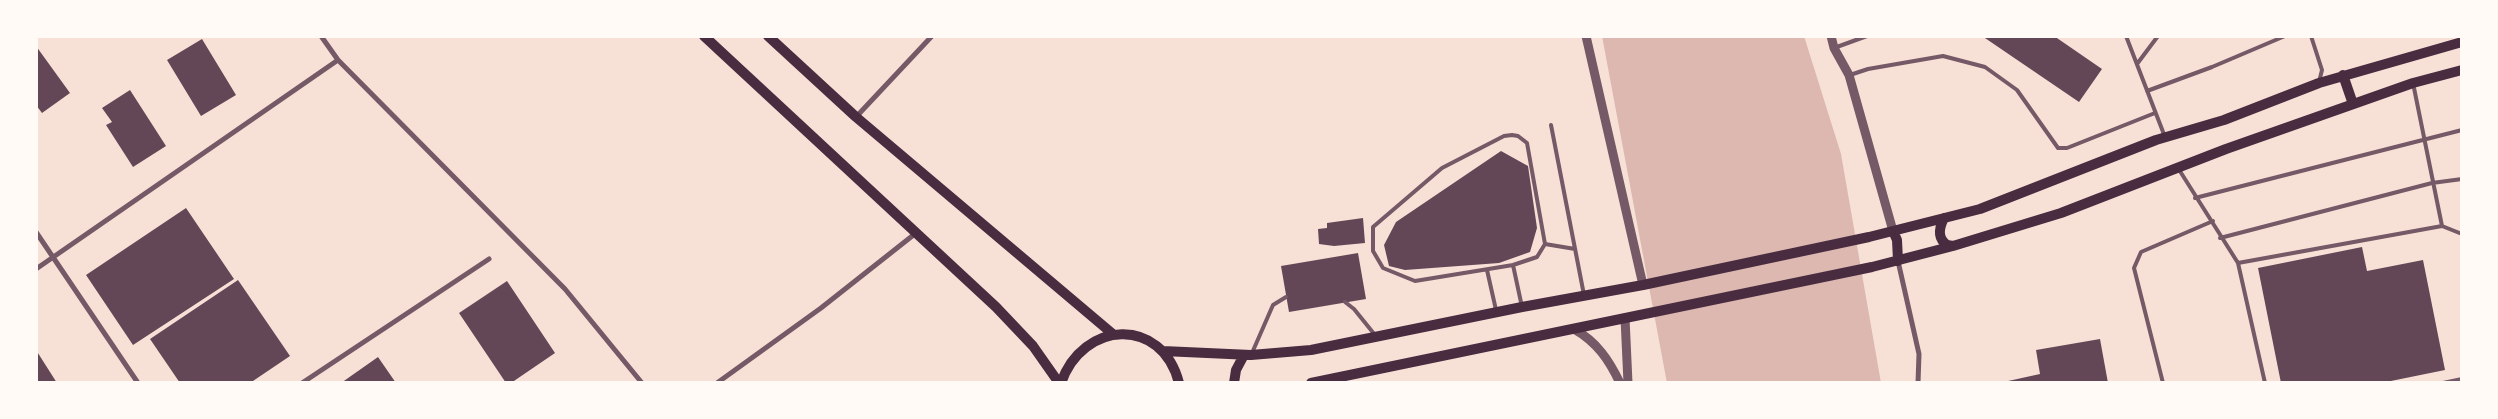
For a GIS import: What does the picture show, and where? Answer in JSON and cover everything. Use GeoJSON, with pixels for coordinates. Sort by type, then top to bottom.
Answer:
{"type":"FeatureCollection","features":[{"type":"Feature","properties":{"kind":"main road"},"geometry":{"type":"LineString","coordinates":[[704,36],[1003,313],[1033,346],[1060,383]]}},
{"type":"Feature","properties":{"kind":"main road"},"geometry":{"type":"LineString","coordinates":[[768,36],[856,117],[1114,334]]}},
{"type":"Feature","properties":{"kind":"main road"},"geometry":{"type":"LineString","coordinates":[[1163,351],[1248,355],[1311,350],[1377,338],[1496,312],[1644,285],[1869,237],[1998,202],[2165,137],[2224,120],[2319,83],[2462,42]]}},
{"type":"Feature","properties":{"kind":"main road"},"geometry":{"type":"LineString","coordinates":[[1311,383],[1872,267],[1954,246],[2061,213],[2353,104],[2462,70]]}},
{"type":"Feature","properties":{"kind":"main road"},"geometry":{"type":"LineString","coordinates":[[2343,75],[2353,104]]}},
{"type":"Feature","properties":{"kind":"main road"},"geometry":{"type":"LineString","coordinates":[[1944,218],[1940,226],[1940,237],[1947,245],[1954,246]]}},
{"type":"Feature","properties":{"kind":"main road"},"geometry":{"type":"LineString","coordinates":[[1894,231],[1897,240],[1898,261]]}},
{"type":"Feature","properties":{"kind":"main road"},"geometry":{"type":"LineString","coordinates":[[1060,383],[1067,366],[1079,351],[1095,340],[1114,334],[1131,335],[1148,341],[1163,351],[1176,369],[1180,383]]}},
{"type":"Feature","properties":{"kind":"main road"},"geometry":{"type":"LineString","coordinates":[[1234,383],[1236,370],[1248,355]]}},
{"type":"Feature","properties":{"kind":"street"},"geometry":{"type":"LineString","coordinates":[[321,36],[338,60],[565,289],[642,383]]}},
{"type":"Feature","properties":{"kind":"street"},"geometry":{"type":"LineString","coordinates":[[856,117],[932,36]]}},
{"type":"Feature","properties":{"kind":"street"},"geometry":{"type":"LineString","coordinates":[[1586,36],[1644,285]]}},
{"type":"Feature","properties":{"kind":"street"},"geometry":{"type":"LineString","coordinates":[[1831,36],[1834,48],[1849,76],[1894,231]]}},
{"type":"Feature","properties":{"kind":"street"},"geometry":{"type":"LineString","coordinates":[[36,269],[338,60]]}},
{"type":"Feature","properties":{"kind":"street"},"geometry":{"type":"LineString","coordinates":[[36,232],[138,383]]}},
{"type":"Feature","properties":{"kind":"street"},"geometry":{"type":"LineString","coordinates":[[717,383],[820,308],[917,232]]}},
{"type":"Feature","properties":{"kind":"street"},"geometry":{"type":"LineString","coordinates":[[302,383],[489,259]]}},
{"type":"Feature","properties":{"kind":"street"},"geometry":{"type":"LineString","coordinates":[[1898,261],[1919,354],[1918,383]]}},
{"type":"Feature","properties":{"kind":"street"},"geometry":{"type":"LineString","coordinates":[[1625,318],[1628,383]]}},
{"type":"Feature","properties":{"kind":"street"},"geometry":{"type":"LineString","coordinates":[[1574,329],[1591,339],[1600,348],[1620,383]]}},
{"type":"Feature","properties":{"kind":"lane"},"geometry":{"type":"LineString","coordinates":[[1834,48],[1867,36]]}},
{"type":"Feature","properties":{"kind":"lane"},"geometry":{"type":"LineString","coordinates":[[2126,36],[2165,137]]}},
{"type":"Feature","properties":{"kind":"lane"},"geometry":{"type":"LineString","coordinates":[[2137,64],[2158,36]]}},
{"type":"Feature","properties":{"kind":"lane"},"geometry":{"type":"LineString","coordinates":[[2147,90],[2212,67],[2285,36]]}},
{"type":"Feature","properties":{"kind":"lane"},"geometry":{"type":"LineString","coordinates":[[2311,36],[2322,70],[2319,83]]}},
{"type":"Feature","properties":{"kind":"lane"},"geometry":{"type":"LineString","coordinates":[[1849,76],[1868,69],[1943,56],[1985,67],[2017,90],[2058,148],[2067,148],[2155,113]]}},
{"type":"Feature","properties":{"kind":"lane"},"geometry":{"type":"LineString","coordinates":[[2414,84],[2442,226]]}},
{"type":"Feature","properties":{"kind":"lane"},"geometry":{"type":"LineString","coordinates":[[1551,125],[1585,296]]}},
{"type":"Feature","properties":{"kind":"lane"},"geometry":{"type":"LineString","coordinates":[[2195,198],[2462,130]]}},
{"type":"Feature","properties":{"kind":"lane"},"geometry":{"type":"LineString","coordinates":[[1512,135],[1518,136],[1527,143],[1545,244],[1537,257],[1513,265],[1414,281],[1383,268],[1373,251],[1373,226],[1442,168],[1504,136],[1512,135]]}},
{"type":"Feature","properties":{"kind":"lane"},"geometry":{"type":"LineString","coordinates":[[2178,168],[2195,198],[2213,221],[2220,238],[2238,263],[2265,383]]}},
{"type":"Feature","properties":{"kind":"lane"},"geometry":{"type":"LineString","coordinates":[[2220,238],[2432,183],[2462,179]]}},
{"type":"Feature","properties":{"kind":"lane"},"geometry":{"type":"LineString","coordinates":[[2163,383],[2134,268],[2141,252],[2213,221]]}},
{"type":"Feature","properties":{"kind":"lane"},"geometry":{"type":"LineString","coordinates":[[2238,263],[2442,226],[2462,234]]}},
{"type":"Feature","properties":{"kind":"lane"},"geometry":{"type":"LineString","coordinates":[[1545,244],[1575,249]]}},
{"type":"Feature","properties":{"kind":"lane"},"geometry":{"type":"LineString","coordinates":[[1513,265],[1522,307]]}},
{"type":"Feature","properties":{"kind":"lane"},"geometry":{"type":"LineString","coordinates":[[1487,270],[1496,312]]}},
{"type":"Feature","properties":{"kind":"lane"},"geometry":{"type":"LineString","coordinates":[[1248,355],[1273,305],[1286,297]]}},
{"type":"Feature","properties":{"kind":"lane"},"geometry":{"type":"LineString","coordinates":[[1345,302],[1354,309],[1377,338]]}},
{"type":"Feature","properties":{"kind":"lane"},"geometry":{"type":"LineString","coordinates":[[2443,383],[2462,379]]}},
{"type":"Feature","properties":{"kind":"shaded area"},"geometry":{"type":"Polygon","coordinates":[[[1602,36],[1804,36],[1841,154],[1881,383],[1667,383],[1602,36]]]}},
{"type":"Feature","properties":{"kind":"building"},"geometry":{"type":"Polygon","coordinates":[[[1982,36],[2054,36],[2102,69],[2079,102],[1982,36]]]}},
{"type":"Feature","properties":{"kind":"building"},"geometry":{"type":"Polygon","coordinates":[[[202,39],[236,95],[201,116],[167,60],[202,39]]]}},
{"type":"Feature","properties":{"kind":"building"},"geometry":{"type":"Polygon","coordinates":[[[36,46],[70,93],[42,113],[36,105],[36,46]]]}},
{"type":"Feature","properties":{"kind":"building"},"geometry":{"type":"Polygon","coordinates":[[[130,90],[166,146],[133,167],[106,125],[112,122],[102,108],[130,90]]]}},
{"type":"Feature","properties":{"kind":"building"},"geometry":{"type":"Polygon","coordinates":[[[1501,151],[1528,166],[1537,228],[1530,252],[1499,263],[1405,270],[1389,266],[1384,245],[1396,222],[1501,151]]]}},
{"type":"Feature","properties":{"kind":"building"},"geometry":{"type":"Polygon","coordinates":[[[186,208],[234,279],[133,345],[86,275],[186,208]]]}},
{"type":"Feature","properties":{"kind":"building"},"geometry":{"type":"Polygon","coordinates":[[[1363,218],[1365,243],[1334,246],[1319,244],[1318,229],[1327,228],[1327,223],[1363,218]]]}},
{"type":"Feature","properties":{"kind":"building"},"geometry":{"type":"Polygon","coordinates":[[[2362,247],[2367,271],[2423,260],[2445,370],[2381,383],[2281,383],[2258,268],[2362,247]]]}},
{"type":"Feature","properties":{"kind":"building"},"geometry":{"type":"Polygon","coordinates":[[[1358,253],[1366,299],[1289,312],[1281,266],[1358,253]]]}},
{"type":"Feature","properties":{"kind":"building"},"geometry":{"type":"Polygon","coordinates":[[[238,280],[290,356],[250,383],[180,383],[150,339],[238,280]]]}},
{"type":"Feature","properties":{"kind":"building"},"geometry":{"type":"Polygon","coordinates":[[[507,281],[555,353],[511,383],[506,383],[459,313],[507,281]]]}},
{"type":"Feature","properties":{"kind":"building"},"geometry":{"type":"Polygon","coordinates":[[[2100,339],[2108,383],[1999,383],[2040,374],[2036,350],[2100,339]]]}},
{"type":"Feature","properties":{"kind":"building"},"geometry":{"type":"Polygon","coordinates":[[[36,350],[57,383],[36,383],[36,350]]]}},
{"type":"Feature","properties":{"kind":"building"},"geometry":{"type":"Polygon","coordinates":[[[378,357],[396,383],[341,383],[378,357]]]}}]}
